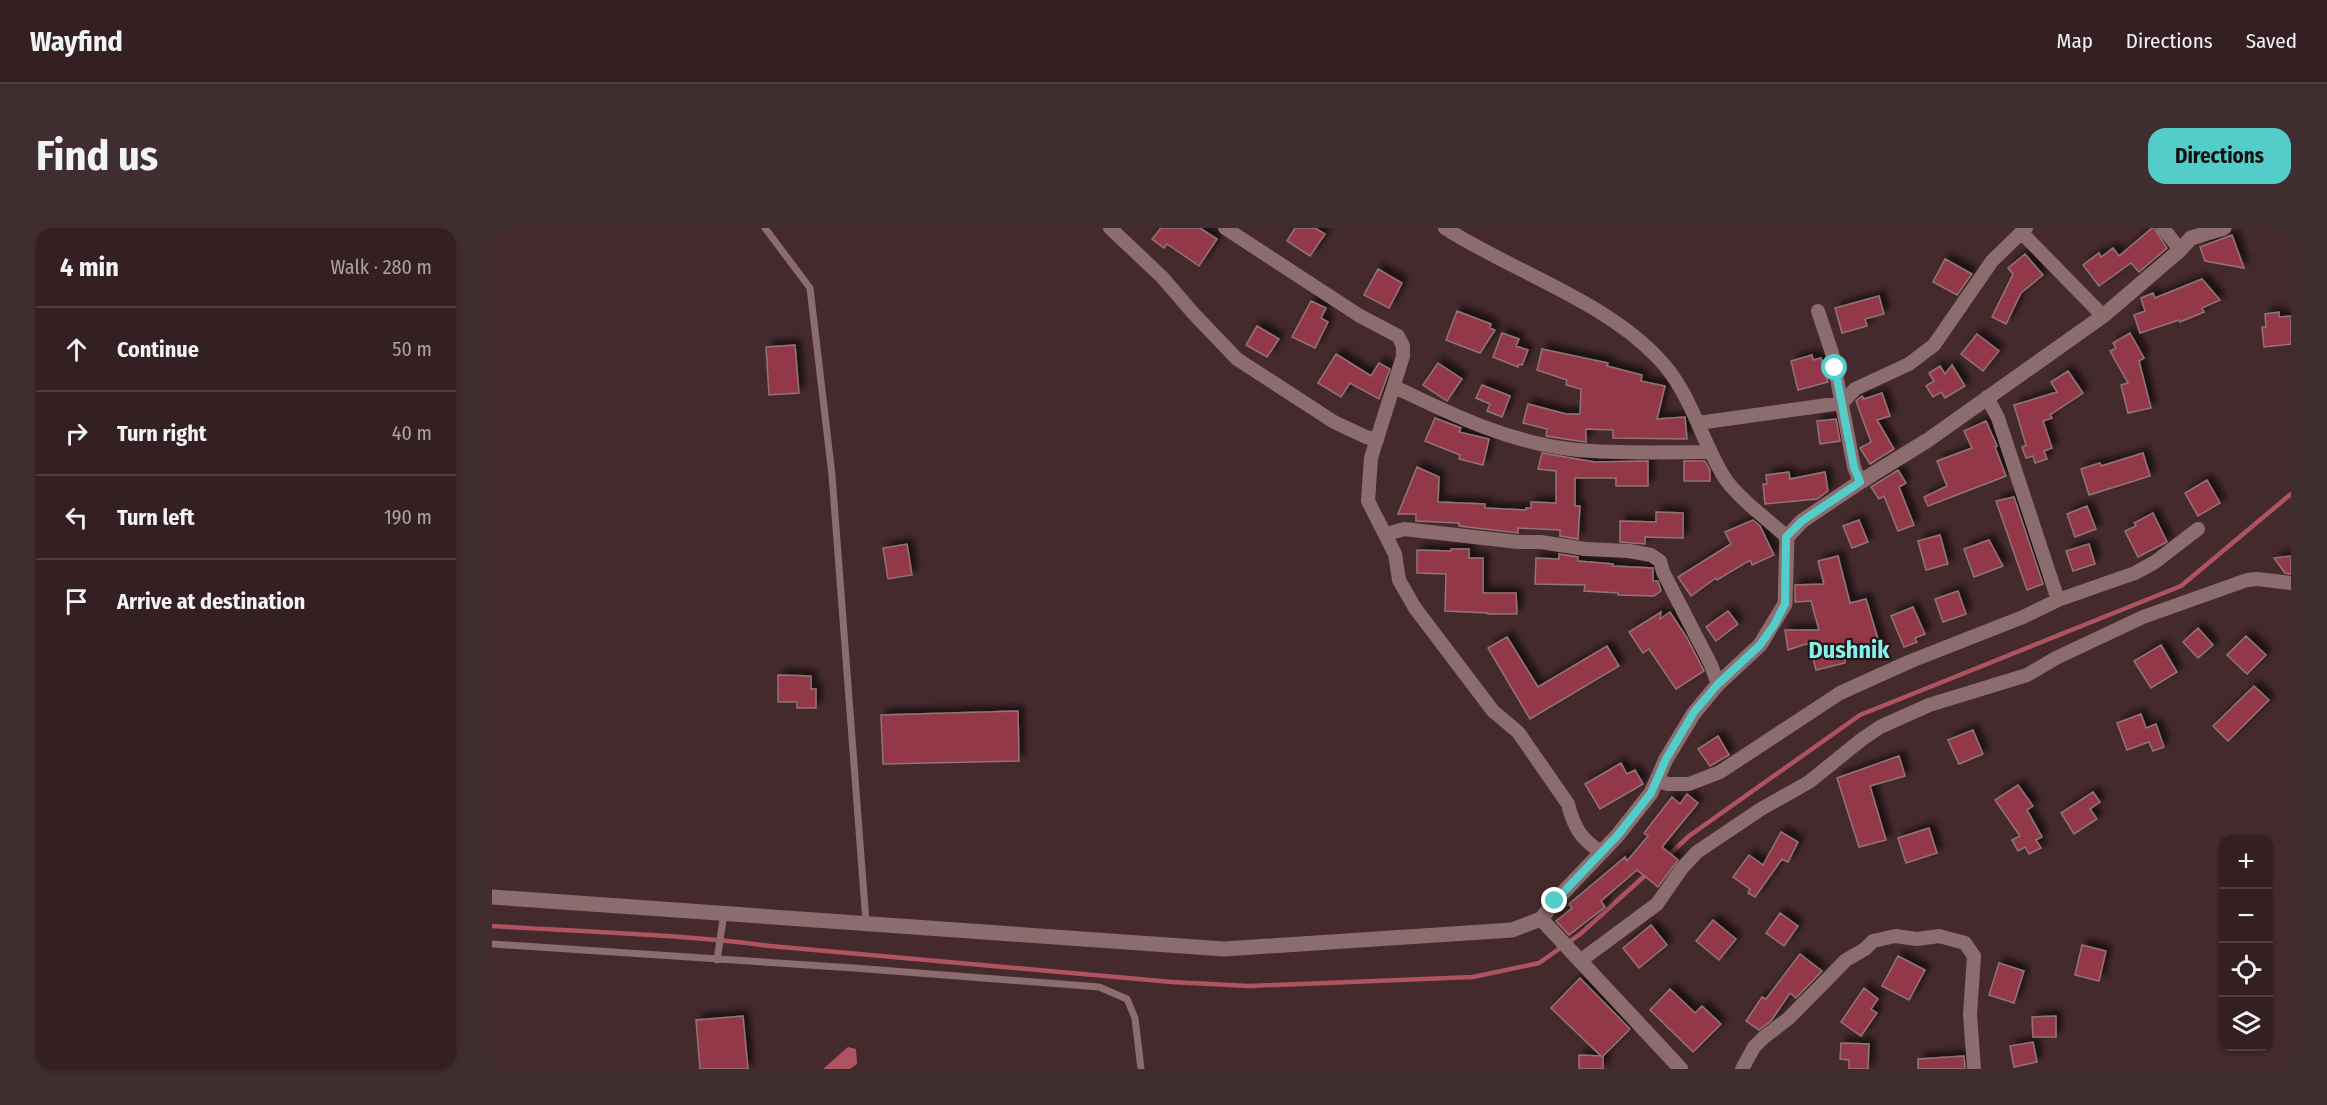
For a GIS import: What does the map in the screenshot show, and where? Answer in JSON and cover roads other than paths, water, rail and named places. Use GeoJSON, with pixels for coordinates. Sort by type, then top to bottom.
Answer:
{"type":"FeatureCollection","features":[{"type":"Feature","properties":{"kind":"street"},"geometry":{"type":"LineString","coordinates":[[1110,228],[1162,277],[1237,359],[1334,422],[1377,440]]}},
{"type":"Feature","properties":{"kind":"street"},"geometry":{"type":"LineString","coordinates":[[1224,228],[1360,316],[1398,336],[1403,346],[1403,356],[1371,458],[1368,501],[1387,534],[1398,564],[1399,580],[1415,608],[1493,711],[1518,732],[1568,804],[1579,833],[1585,842],[1602,852]]}},
{"type":"Feature","properties":{"kind":"street"},"geometry":{"type":"LineString","coordinates":[[1445,228],[1477,248],[1507,261],[1583,303],[1622,327],[1658,358],[1679,383],[1711,452],[1732,487],[1786,537]]}},
{"type":"Feature","properties":{"kind":"street"},"geometry":{"type":"LineString","coordinates":[[2163,228],[2180,250]]}},
{"type":"Feature","properties":{"kind":"street"},"geometry":{"type":"LineString","coordinates":[[492,897],[1224,949],[1512,930],[1541,919],[1602,852],[1651,793],[1666,759],[1694,712],[1718,684],[1760,645],[1785,604],[1786,537],[1802,521],[1928,440],[2103,316],[2191,238],[2224,228]]}},
{"type":"Feature","properties":{"kind":"street"},"geometry":{"type":"LineString","coordinates":[[1698,423],[1842,402],[1855,389],[1909,364],[1934,345],[1992,261],[2024,230],[2103,316]]}},
{"type":"Feature","properties":{"kind":"street"},"geometry":{"type":"LineString","coordinates":[[1818,311],[1832,353],[1854,467],[1860,482]]}},
{"type":"Feature","properties":{"kind":"street"},"geometry":{"type":"LineString","coordinates":[[1395,387],[1459,418],[1523,439],[1555,446],[1576,450],[1711,452]]}},
{"type":"Feature","properties":{"kind":"street"},"geometry":{"type":"LineString","coordinates":[[1987,397],[1998,418],[2058,600]]}},
{"type":"Feature","properties":{"kind":"street"},"geometry":{"type":"LineString","coordinates":[[1387,534],[1404,529],[1651,555],[1660,561],[1663,572],[1711,665],[1718,684]]}},
{"type":"Feature","properties":{"kind":"street"},"geometry":{"type":"LineString","coordinates":[[1658,781],[1668,784],[1689,784],[1720,771],[1840,693],[1911,661],[2023,617],[2058,600],[2146,568],[2198,529]]}},
{"type":"Feature","properties":{"kind":"street"},"geometry":{"type":"LineString","coordinates":[[1576,957],[1657,904],[1697,852],[1761,808],[1809,782],[1866,736],[1890,722],[1929,705],[2027,675],[2056,658],[2143,617],[2247,580],[2291,583]]}},
{"type":"Feature","properties":{"kind":"street"},"geometry":{"type":"LineString","coordinates":[[1541,919],[1681,1069]]}},
{"type":"Feature","properties":{"kind":"street"},"geometry":{"type":"LineString","coordinates":[[1742,1069],[1754,1047],[1789,1018],[1846,960],[1874,941],[1895,936],[1917,939],[1939,936],[1965,943],[1974,956],[1970,1014],[1974,1069]]}},
{"type":"Feature","properties":{"kind":"lane"},"geometry":{"type":"LineString","coordinates":[[765,228],[810,288],[833,486],[866,922]]}},
{"type":"Feature","properties":{"kind":"lane"},"geometry":{"type":"LineString","coordinates":[[717,960],[724,913]]}},
{"type":"Feature","properties":{"kind":"lane"},"geometry":{"type":"LineString","coordinates":[[492,944],[1099,987],[1127,999],[1135,1018],[1141,1069]]}},
{"type":"Feature","properties":{"kind":"waterway"},"geometry":{"type":"LineString","coordinates":[[1667,857],[1689,836],[1860,715],[2181,586],[2291,494]]}},
{"type":"Feature","properties":{"kind":"waterway"},"geometry":{"type":"LineString","coordinates":[[492,926],[701,939],[1172,982],[1249,986],[1473,977],[1539,963],[1579,935],[1649,872]]}},
{"type":"Feature","properties":{"kind":"district","name":"Dushnik"},"geometry":{"type":"Point","coordinates":[1849,650]}}]}
